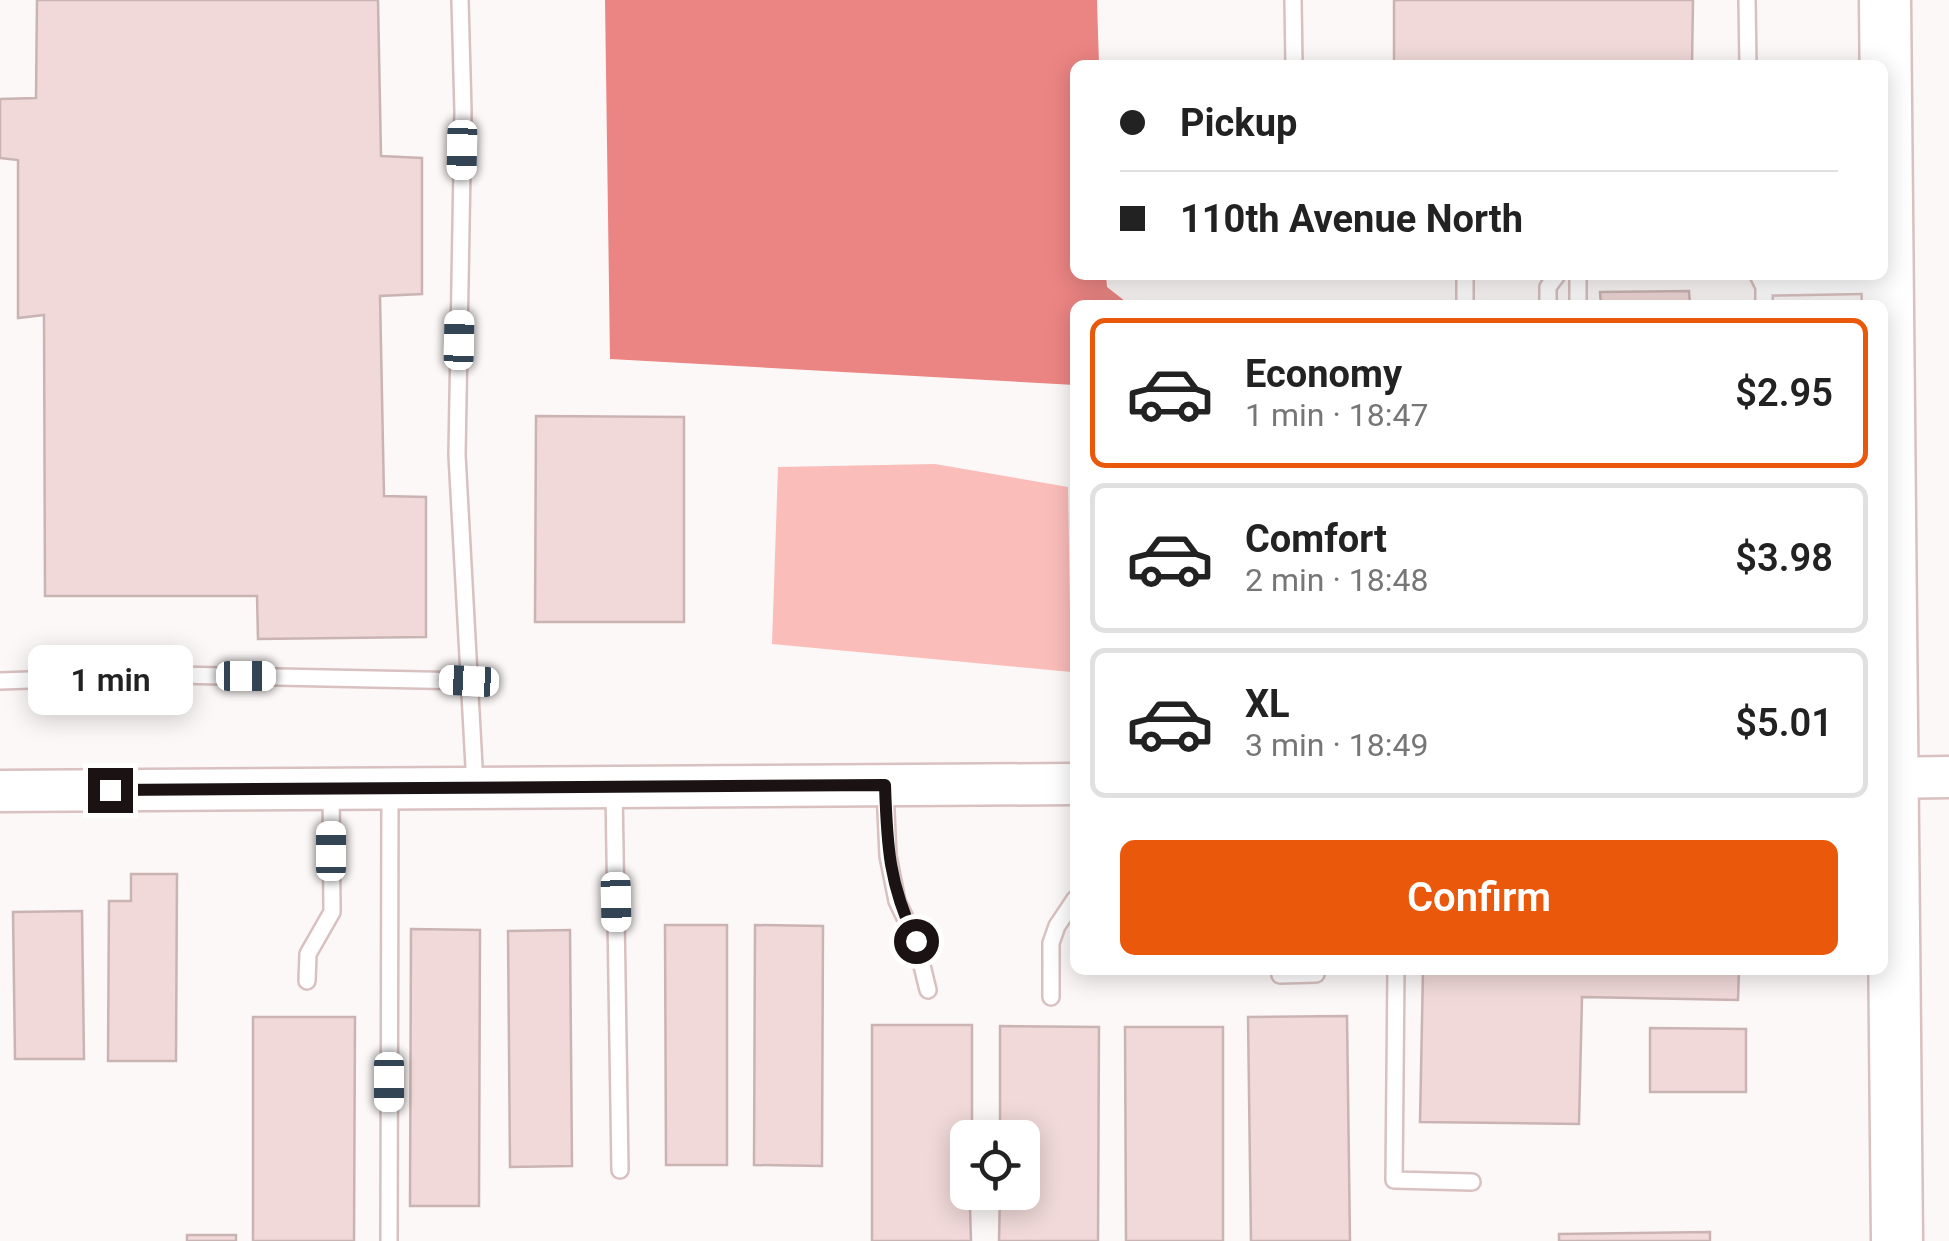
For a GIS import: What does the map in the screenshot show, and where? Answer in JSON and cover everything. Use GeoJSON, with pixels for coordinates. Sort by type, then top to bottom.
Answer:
{"type":"FeatureCollection","features":[{"type":"Feature","properties":{"kind":"main road"},"geometry":{"type":"LineString","coordinates":[[1885,0],[1885,60]]}},
{"type":"Feature","properties":{"kind":"main road"},"geometry":{"type":"LineString","coordinates":[[1888,280],[1888,300]]}},
{"type":"Feature","properties":{"kind":"main road"},"geometry":{"type":"LineString","coordinates":[[1888,778],[1897,1241]]}},
{"type":"Feature","properties":{"kind":"street"},"geometry":{"type":"LineString","coordinates":[[1888,778],[1949,778]]}},
{"type":"Feature","properties":{"kind":"street"},"geometry":{"type":"LineString","coordinates":[[0,791],[1070,784]]}},
{"type":"Feature","properties":{"kind":"lane"},"geometry":{"type":"LineString","coordinates":[[460,0],[463,112],[457,455],[475,788]]}},
{"type":"Feature","properties":{"kind":"lane"},"geometry":{"type":"LineString","coordinates":[[1293,0],[1294,60]]}},
{"type":"Feature","properties":{"kind":"lane"},"geometry":{"type":"LineString","coordinates":[[1747,0],[1748,60]]}},
{"type":"Feature","properties":{"kind":"lane"},"geometry":{"type":"LineString","coordinates":[[1761,281],[1888,285]]}},
{"type":"Feature","properties":{"kind":"lane"},"geometry":{"type":"LineString","coordinates":[[0,681],[176,675],[469,681]]}},
{"type":"Feature","properties":{"kind":"lane"},"geometry":{"type":"LineString","coordinates":[[885,785],[888,856],[897,900],[916,941],[928,990]]}},
{"type":"Feature","properties":{"kind":"lane"},"geometry":{"type":"LineString","coordinates":[[614,787],[620,1170]]}},
{"type":"Feature","properties":{"kind":"lane"},"geometry":{"type":"LineString","coordinates":[[390,788],[390,1241]]}},
{"type":"Feature","properties":{"kind":"lane"},"geometry":{"type":"LineString","coordinates":[[306,981],[308,954],[332,912],[331,789]]}},
{"type":"Feature","properties":{"kind":"lane"},"geometry":{"type":"LineString","coordinates":[[1051,997],[1051,943],[1070,907]]}},
{"type":"Feature","properties":{"kind":"lane"},"geometry":{"type":"LineString","coordinates":[[1396,975],[1394,1180],[1472,1182]]}},
{"type":"Feature","properties":{"kind":"shaded area"},"geometry":{"type":"Polygon","coordinates":[[[605,0],[1097,0],[1099,60],[1070,60],[1070,280],[1106,280],[1107,287],[1124,300],[1070,300],[1070,385],[610,359],[605,0]]]}},
{"type":"Feature","properties":{"kind":"shaded area"},"geometry":{"type":"Polygon","coordinates":[[[935,464],[1068,487],[1070,672],[772,644],[778,467],[935,464]]]}},
{"type":"Feature","properties":{"kind":"building"},"geometry":{"type":"Polygon","coordinates":[[[37,0],[378,0],[381,156],[422,158],[422,294],[380,296],[384,496],[426,497],[426,637],[258,639],[257,596],[45,596],[44,315],[18,318],[18,160],[0,158],[0,99],[36,98],[37,0]]]}},
{"type":"Feature","properties":{"kind":"building"},"geometry":{"type":"Polygon","coordinates":[[[1394,0],[1693,0],[1692,60],[1394,60],[1394,0]]]}},
{"type":"Feature","properties":{"kind":"building"},"geometry":{"type":"Polygon","coordinates":[[[1689,291],[1690,300],[1601,300],[1600,292],[1689,291]]]}},
{"type":"Feature","properties":{"kind":"building"},"geometry":{"type":"Polygon","coordinates":[[[536,416],[684,417],[684,622],[535,622],[536,416]]]}},
{"type":"Feature","properties":{"kind":"building"},"geometry":{"type":"Polygon","coordinates":[[[131,874],[177,874],[176,1061],[108,1061],[109,901],[131,901],[131,874]]]}},
{"type":"Feature","properties":{"kind":"building"},"geometry":{"type":"Polygon","coordinates":[[[82,911],[84,1059],[15,1059],[13,912],[82,911]]]}},
{"type":"Feature","properties":{"kind":"building"},"geometry":{"type":"Polygon","coordinates":[[[665,925],[727,925],[727,1165],[666,1165],[665,925]]]}},
{"type":"Feature","properties":{"kind":"building"},"geometry":{"type":"Polygon","coordinates":[[[755,925],[823,926],[822,1166],[754,1165],[755,925]]]}},
{"type":"Feature","properties":{"kind":"building"},"geometry":{"type":"Polygon","coordinates":[[[411,929],[480,930],[479,1206],[410,1206],[411,929]]]}},
{"type":"Feature","properties":{"kind":"building"},"geometry":{"type":"Polygon","coordinates":[[[570,930],[572,1166],[510,1167],[508,931],[570,930]]]}},
{"type":"Feature","properties":{"kind":"building"},"geometry":{"type":"Polygon","coordinates":[[[1423,975],[1739,975],[1738,1000],[1582,997],[1579,1124],[1420,1122],[1423,975]]]}},
{"type":"Feature","properties":{"kind":"building"},"geometry":{"type":"Polygon","coordinates":[[[1347,1016],[1350,1241],[1251,1241],[1248,1017],[1347,1016]]]}},
{"type":"Feature","properties":{"kind":"building"},"geometry":{"type":"Polygon","coordinates":[[[253,1017],[355,1017],[354,1241],[253,1241],[253,1017]]]}},
{"type":"Feature","properties":{"kind":"building"},"geometry":{"type":"Polygon","coordinates":[[[872,1025],[972,1025],[972,1120],[950,1120],[950,1210],[970,1210],[971,1241],[872,1241],[872,1025]]]}},
{"type":"Feature","properties":{"kind":"building"},"geometry":{"type":"Polygon","coordinates":[[[1000,1026],[1099,1027],[1098,1241],[999,1241],[1000,1210],[1040,1210],[1040,1120],[1000,1120],[1000,1026]]]}},
{"type":"Feature","properties":{"kind":"building"},"geometry":{"type":"Polygon","coordinates":[[[1125,1027],[1223,1027],[1223,1241],[1126,1241],[1125,1027]]]}},
{"type":"Feature","properties":{"kind":"building"},"geometry":{"type":"Polygon","coordinates":[[[1650,1028],[1746,1029],[1746,1092],[1650,1092],[1650,1028]]]}},
{"type":"Feature","properties":{"kind":"building"},"geometry":{"type":"Polygon","coordinates":[[[1710,1232],[1710,1241],[1559,1241],[1559,1234],[1710,1232]]]}},
{"type":"Feature","properties":{"kind":"building"},"geometry":{"type":"Polygon","coordinates":[[[187,1235],[236,1235],[236,1241],[187,1241],[187,1235]]]}},
{"type":"Feature","properties":{"kind":"route"},"geometry":{"type":"LineString","coordinates":[[110,790],[885,785],[888,856],[897,900],[916,941]]}}]}
